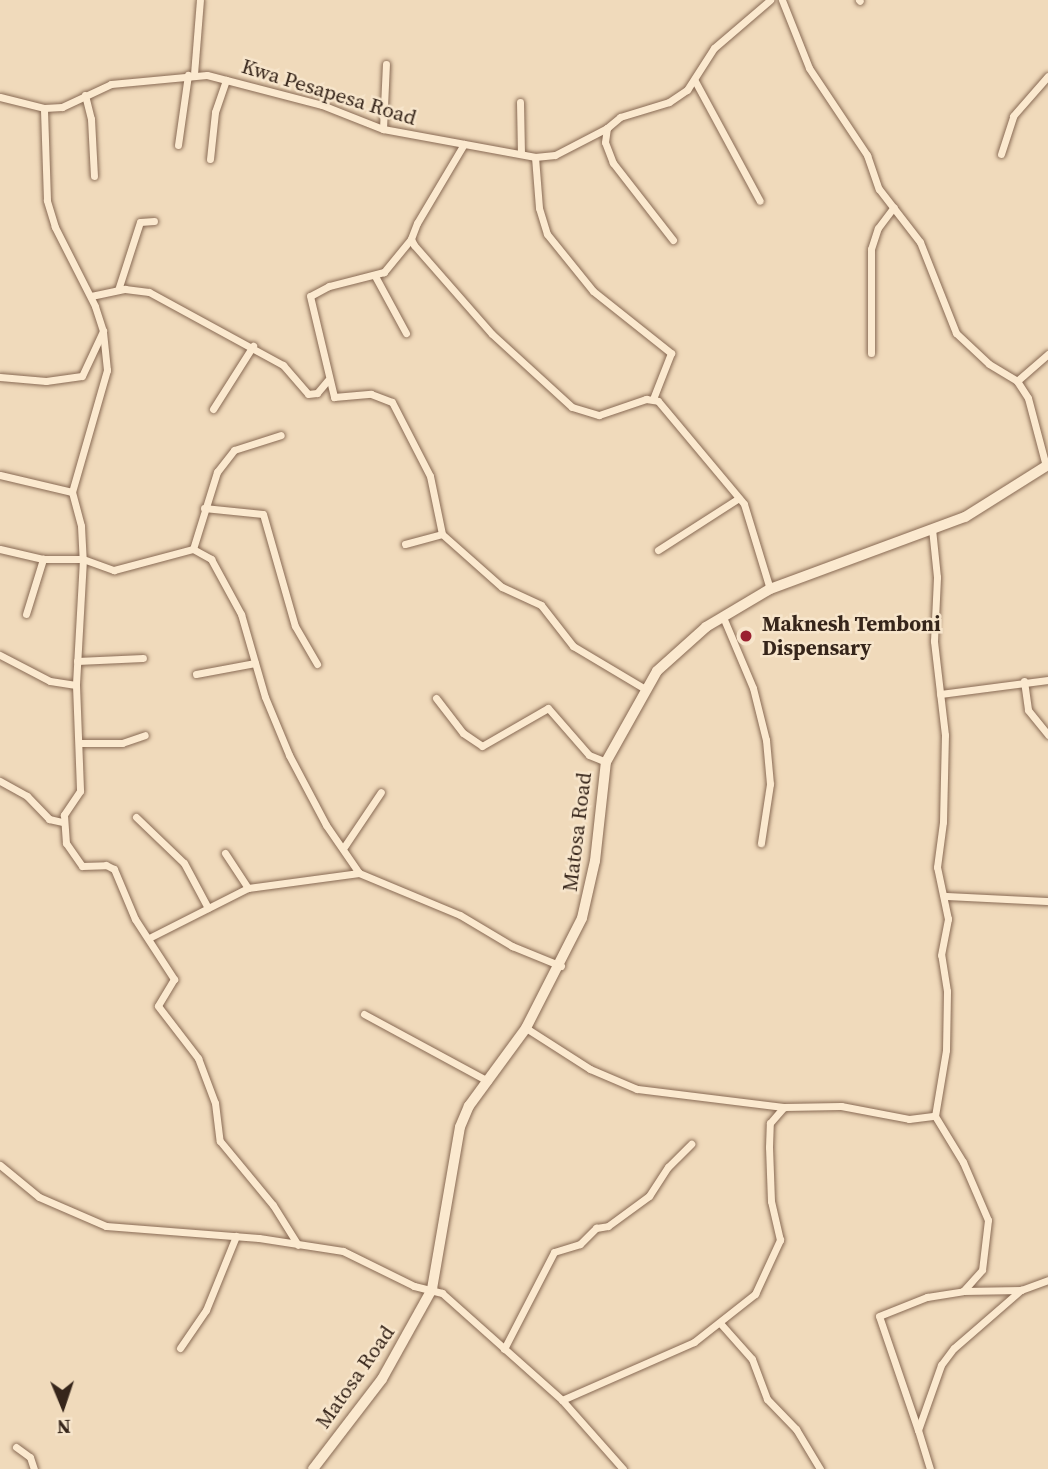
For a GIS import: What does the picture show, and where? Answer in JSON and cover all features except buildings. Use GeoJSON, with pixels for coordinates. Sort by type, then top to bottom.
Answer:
{"type":"FeatureCollection","features":[{"type":"Feature","properties":{"kind":"street"},"geometry":{"type":"LineString","coordinates":[[178,145],[191,75],[200,0]]}},
{"type":"Feature","properties":{"kind":"street"},"geometry":{"type":"LineString","coordinates":[[760,201],[695,81],[714,48],[770,0]]}},
{"type":"Feature","properties":{"kind":"street"},"geometry":{"type":"LineString","coordinates":[[782,0],[809,68],[867,155],[879,189],[932,264],[957,333],[982,359],[1017,381],[1036,418],[1047,465]]}},
{"type":"Feature","properties":{"kind":"street"},"geometry":{"type":"LineString","coordinates":[[383,129],[386,64]]}},
{"type":"Feature","properties":{"kind":"street","name":"Kwa Pesapesa Road"},"geometry":{"type":"LineString","coordinates":[[0,97],[44,108],[62,107],[118,82],[191,75],[226,80],[322,105],[383,129],[535,157],[555,155],[607,128],[621,117],[669,102],[695,81]]}},
{"type":"Feature","properties":{"kind":"street"},"geometry":{"type":"LineString","coordinates":[[1001,154],[1013,116],[1048,76]]}},
{"type":"Feature","properties":{"kind":"street"},"geometry":{"type":"LineString","coordinates":[[210,159],[215,112],[226,80]]}},
{"type":"Feature","properties":{"kind":"street"},"geometry":{"type":"LineString","coordinates":[[85,95],[93,132],[94,176]]}},
{"type":"Feature","properties":{"kind":"street"},"geometry":{"type":"LineString","coordinates":[[520,102],[521,154]]}},
{"type":"Feature","properties":{"kind":"street"},"geometry":{"type":"LineString","coordinates":[[44,108],[47,200],[55,227],[91,296],[103,331],[107,370],[86,433],[77,482],[72,492],[81,526],[83,559],[76,685],[81,743],[79,795],[62,822],[74,861],[86,867],[111,867],[174,979],[158,1006],[198,1058],[215,1104],[220,1141],[273,1205],[298,1245]]}},
{"type":"Feature","properties":{"kind":"street"},"geometry":{"type":"LineString","coordinates":[[607,128],[605,142],[613,163],[673,240]]}},
{"type":"Feature","properties":{"kind":"street"},"geometry":{"type":"LineString","coordinates":[[464,144],[394,264],[375,276],[329,286],[310,296],[327,381],[336,398],[377,395],[396,406],[430,476],[442,534],[502,587],[541,605],[573,646],[645,690]]}},
{"type":"Feature","properties":{"kind":"street"},"geometry":{"type":"LineString","coordinates":[[535,157],[539,208],[547,234],[593,290],[671,354],[653,399]]}},
{"type":"Feature","properties":{"kind":"street"},"geometry":{"type":"LineString","coordinates":[[871,353],[871,249],[878,228],[894,207]]}},
{"type":"Feature","properties":{"kind":"street"},"geometry":{"type":"LineString","coordinates":[[118,290],[140,222],[154,221]]}},
{"type":"Feature","properties":{"kind":"street"},"geometry":{"type":"LineString","coordinates":[[411,239],[492,334],[572,407],[599,415],[653,399]]}},
{"type":"Feature","properties":{"kind":"street"},"geometry":{"type":"LineString","coordinates":[[375,276],[406,333]]}},
{"type":"Feature","properties":{"kind":"street"},"geometry":{"type":"LineString","coordinates":[[91,296],[118,290],[149,292],[284,365],[308,394],[317,393],[327,381]]}},
{"type":"Feature","properties":{"kind":"street"},"geometry":{"type":"LineString","coordinates":[[0,377],[46,381],[82,376],[103,331]]}},
{"type":"Feature","properties":{"kind":"street"},"geometry":{"type":"LineString","coordinates":[[214,410],[253,346]]}},
{"type":"Feature","properties":{"kind":"street"},"geometry":{"type":"LineString","coordinates":[[1017,381],[1048,354]]}},
{"type":"Feature","properties":{"kind":"street"},"geometry":{"type":"LineString","coordinates":[[653,399],[739,498],[751,517],[770,589]]}},
{"type":"Feature","properties":{"kind":"street"},"geometry":{"type":"LineString","coordinates":[[193,549],[217,472],[234,450],[281,435]]}},
{"type":"Feature","properties":{"kind":"street","name":"Matosa Road"},"geometry":{"type":"LineString","coordinates":[[313,1469],[382,1379],[432,1289],[460,1127],[488,1081],[526,1028],[561,966],[588,902],[606,762],[645,690],[670,657],[723,617],[770,589],[932,530],[988,505],[1047,465]]}},
{"type":"Feature","properties":{"kind":"street"},"geometry":{"type":"LineString","coordinates":[[0,475],[72,492]]}},
{"type":"Feature","properties":{"kind":"street"},"geometry":{"type":"LineString","coordinates":[[658,550],[739,498]]}},
{"type":"Feature","properties":{"kind":"street"},"geometry":{"type":"LineString","coordinates":[[204,508],[264,514],[295,626],[317,664]]}},
{"type":"Feature","properties":{"kind":"street"},"geometry":{"type":"LineString","coordinates":[[932,530],[940,694],[945,736],[943,810],[937,867],[948,919],[941,955],[947,991],[946,1050],[935,1116],[963,1162],[988,1220],[982,1270],[963,1291]]}},
{"type":"Feature","properties":{"kind":"street"},"geometry":{"type":"LineString","coordinates":[[405,544],[442,534]]}},
{"type":"Feature","properties":{"kind":"street"},"geometry":{"type":"LineString","coordinates":[[0,549],[43,559],[83,559],[123,570],[193,549],[211,559],[241,614],[255,663],[289,755],[359,873]]}},
{"type":"Feature","properties":{"kind":"street"},"geometry":{"type":"LineString","coordinates":[[26,614],[43,559]]}},
{"type":"Feature","properties":{"kind":"street"},"geometry":{"type":"LineString","coordinates":[[723,617],[753,688],[766,740],[770,784],[761,843]]}},
{"type":"Feature","properties":{"kind":"street"},"geometry":{"type":"LineString","coordinates":[[0,655],[50,681],[76,685]]}},
{"type":"Feature","properties":{"kind":"street"},"geometry":{"type":"LineString","coordinates":[[77,661],[144,658]]}},
{"type":"Feature","properties":{"kind":"street"},"geometry":{"type":"LineString","coordinates":[[196,674],[255,663]]}},
{"type":"Feature","properties":{"kind":"street"},"geometry":{"type":"LineString","coordinates":[[940,694],[1048,680]]}},
{"type":"Feature","properties":{"kind":"street"},"geometry":{"type":"LineString","coordinates":[[1024,681],[1028,710],[1048,735]]}},
{"type":"Feature","properties":{"kind":"street"},"geometry":{"type":"LineString","coordinates":[[436,698],[463,733],[482,746],[548,708],[589,755],[606,762]]}},
{"type":"Feature","properties":{"kind":"street"},"geometry":{"type":"LineString","coordinates":[[81,743],[122,743],[145,735]]}},
{"type":"Feature","properties":{"kind":"street"},"geometry":{"type":"LineString","coordinates":[[0,781],[27,796],[49,819],[62,822]]}},
{"type":"Feature","properties":{"kind":"street"},"geometry":{"type":"LineString","coordinates":[[344,848],[381,792]]}},
{"type":"Feature","properties":{"kind":"street"},"geometry":{"type":"LineString","coordinates":[[136,817],[184,863],[208,908]]}},
{"type":"Feature","properties":{"kind":"street"},"geometry":{"type":"LineString","coordinates":[[225,853],[248,888]]}},
{"type":"Feature","properties":{"kind":"street"},"geometry":{"type":"LineString","coordinates":[[149,938],[248,888],[359,873],[460,915],[512,946],[561,966]]}},
{"type":"Feature","properties":{"kind":"street"},"geometry":{"type":"LineString","coordinates":[[945,896],[1048,901]]}},
{"type":"Feature","properties":{"kind":"street"},"geometry":{"type":"LineString","coordinates":[[364,1014],[488,1081]]}},
{"type":"Feature","properties":{"kind":"street"},"geometry":{"type":"LineString","coordinates":[[526,1028],[590,1069],[630,1086],[784,1107],[841,1106],[909,1119],[935,1116]]}},
{"type":"Feature","properties":{"kind":"street"},"geometry":{"type":"LineString","coordinates":[[562,1400],[684,1346],[720,1323],[761,1287],[780,1240],[771,1201],[769,1147],[770,1123],[784,1107]]}},
{"type":"Feature","properties":{"kind":"street"},"geometry":{"type":"LineString","coordinates":[[504,1349],[554,1252],[580,1244],[596,1228],[608,1226],[649,1196],[668,1167],[691,1144]]}},
{"type":"Feature","properties":{"kind":"street"},"geometry":{"type":"LineString","coordinates":[[0,1166],[39,1197],[106,1226],[236,1236],[343,1251],[414,1286],[432,1289],[450,1298],[562,1400],[623,1469]]}},
{"type":"Feature","properties":{"kind":"street"},"geometry":{"type":"LineString","coordinates":[[180,1348],[206,1310],[236,1236]]}},
{"type":"Feature","properties":{"kind":"street"},"geometry":{"type":"LineString","coordinates":[[930,1469],[879,1316],[894,1306],[963,1291],[1020,1290],[1048,1280]]}},
{"type":"Feature","properties":{"kind":"street"},"geometry":{"type":"LineString","coordinates":[[918,1430],[929,1391],[947,1356],[1020,1290]]}},
{"type":"Feature","properties":{"kind":"street"},"geometry":{"type":"LineString","coordinates":[[720,1323],[752,1359],[768,1399],[796,1429],[820,1469]]}},
{"type":"Feature","properties":{"kind":"street"},"geometry":{"type":"LineString","coordinates":[[16,1447],[30,1457],[34,1469]]}},
{"type":"Feature","properties":{"kind":"place","name":"Maknesh Temboni Dispensary"},"geometry":{"type":"Point","coordinates":[746,636]}}]}
